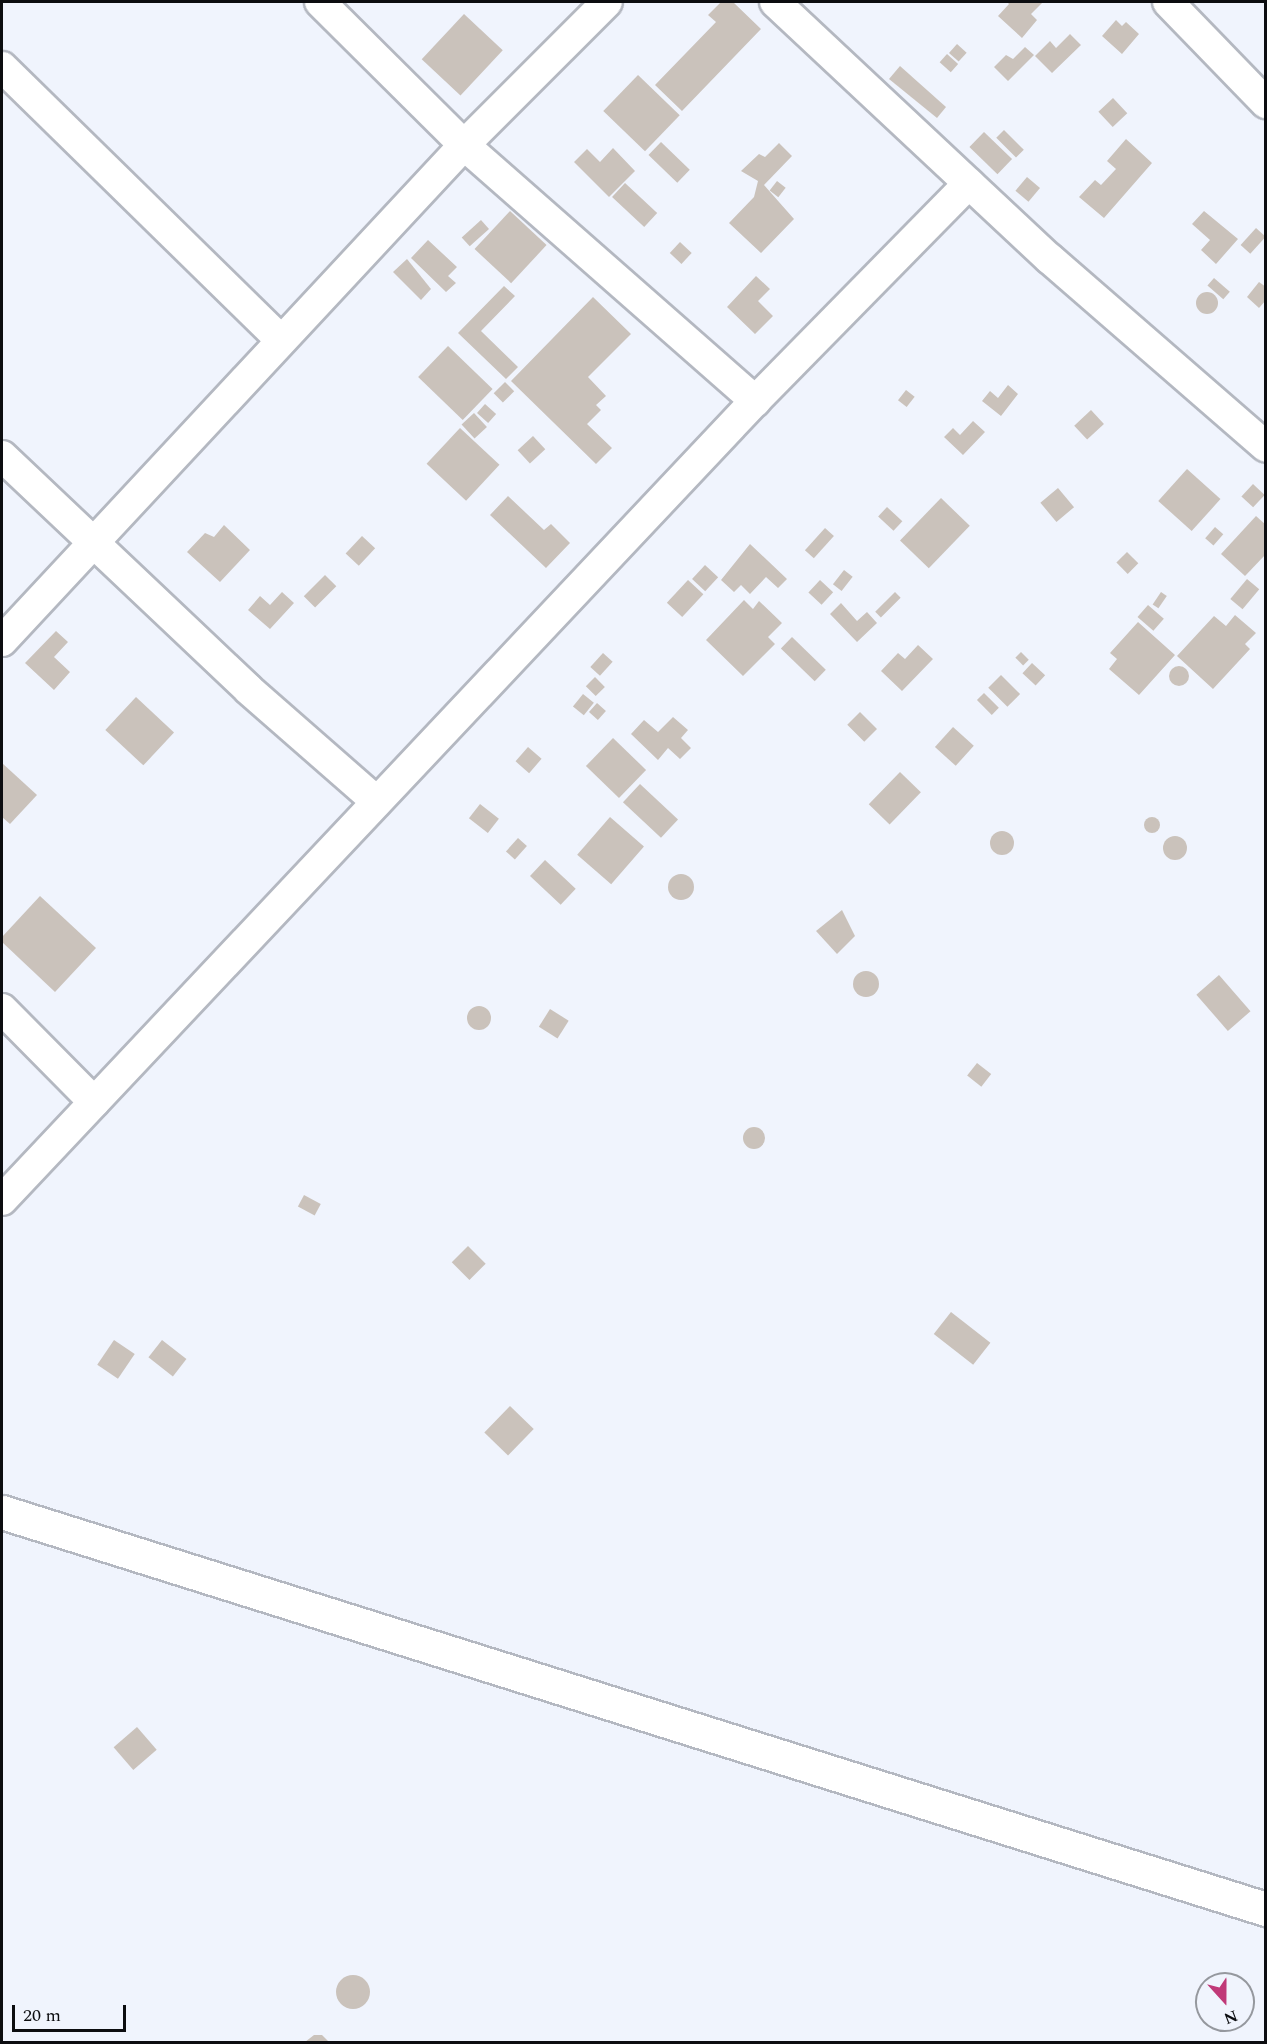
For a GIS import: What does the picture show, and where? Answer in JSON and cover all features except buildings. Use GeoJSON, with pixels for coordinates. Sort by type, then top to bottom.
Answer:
{"type":"FeatureCollection","features":[{"type":"Feature","properties":{"kind":"main road"},"geometry":{"type":"LineString","coordinates":[[2,1512],[1266,1909]]}},
{"type":"Feature","properties":{"kind":"street"},"geometry":{"type":"LineString","coordinates":[[320,2],[464,146],[755,401]]}},
{"type":"Feature","properties":{"kind":"street"},"geometry":{"type":"LineString","coordinates":[[2,641],[464,146],[607,2]]}},
{"type":"Feature","properties":{"kind":"street"},"geometry":{"type":"LineString","coordinates":[[775,2],[1144,343],[1266,447]]}},
{"type":"Feature","properties":{"kind":"street"},"geometry":{"type":"LineString","coordinates":[[1167,2],[1266,103]]}},
{"type":"Feature","properties":{"kind":"street"},"geometry":{"type":"LineString","coordinates":[[2,67],[281,340]]}},
{"type":"Feature","properties":{"kind":"street"},"geometry":{"type":"LineString","coordinates":[[2,1200],[755,401],[969,183]]}},
{"type":"Feature","properties":{"kind":"street"},"geometry":{"type":"LineString","coordinates":[[2,456],[248,689],[377,802]]}},
{"type":"Feature","properties":{"kind":"street"},"geometry":{"type":"LineString","coordinates":[[2,1009],[94,1102]]}}]}
